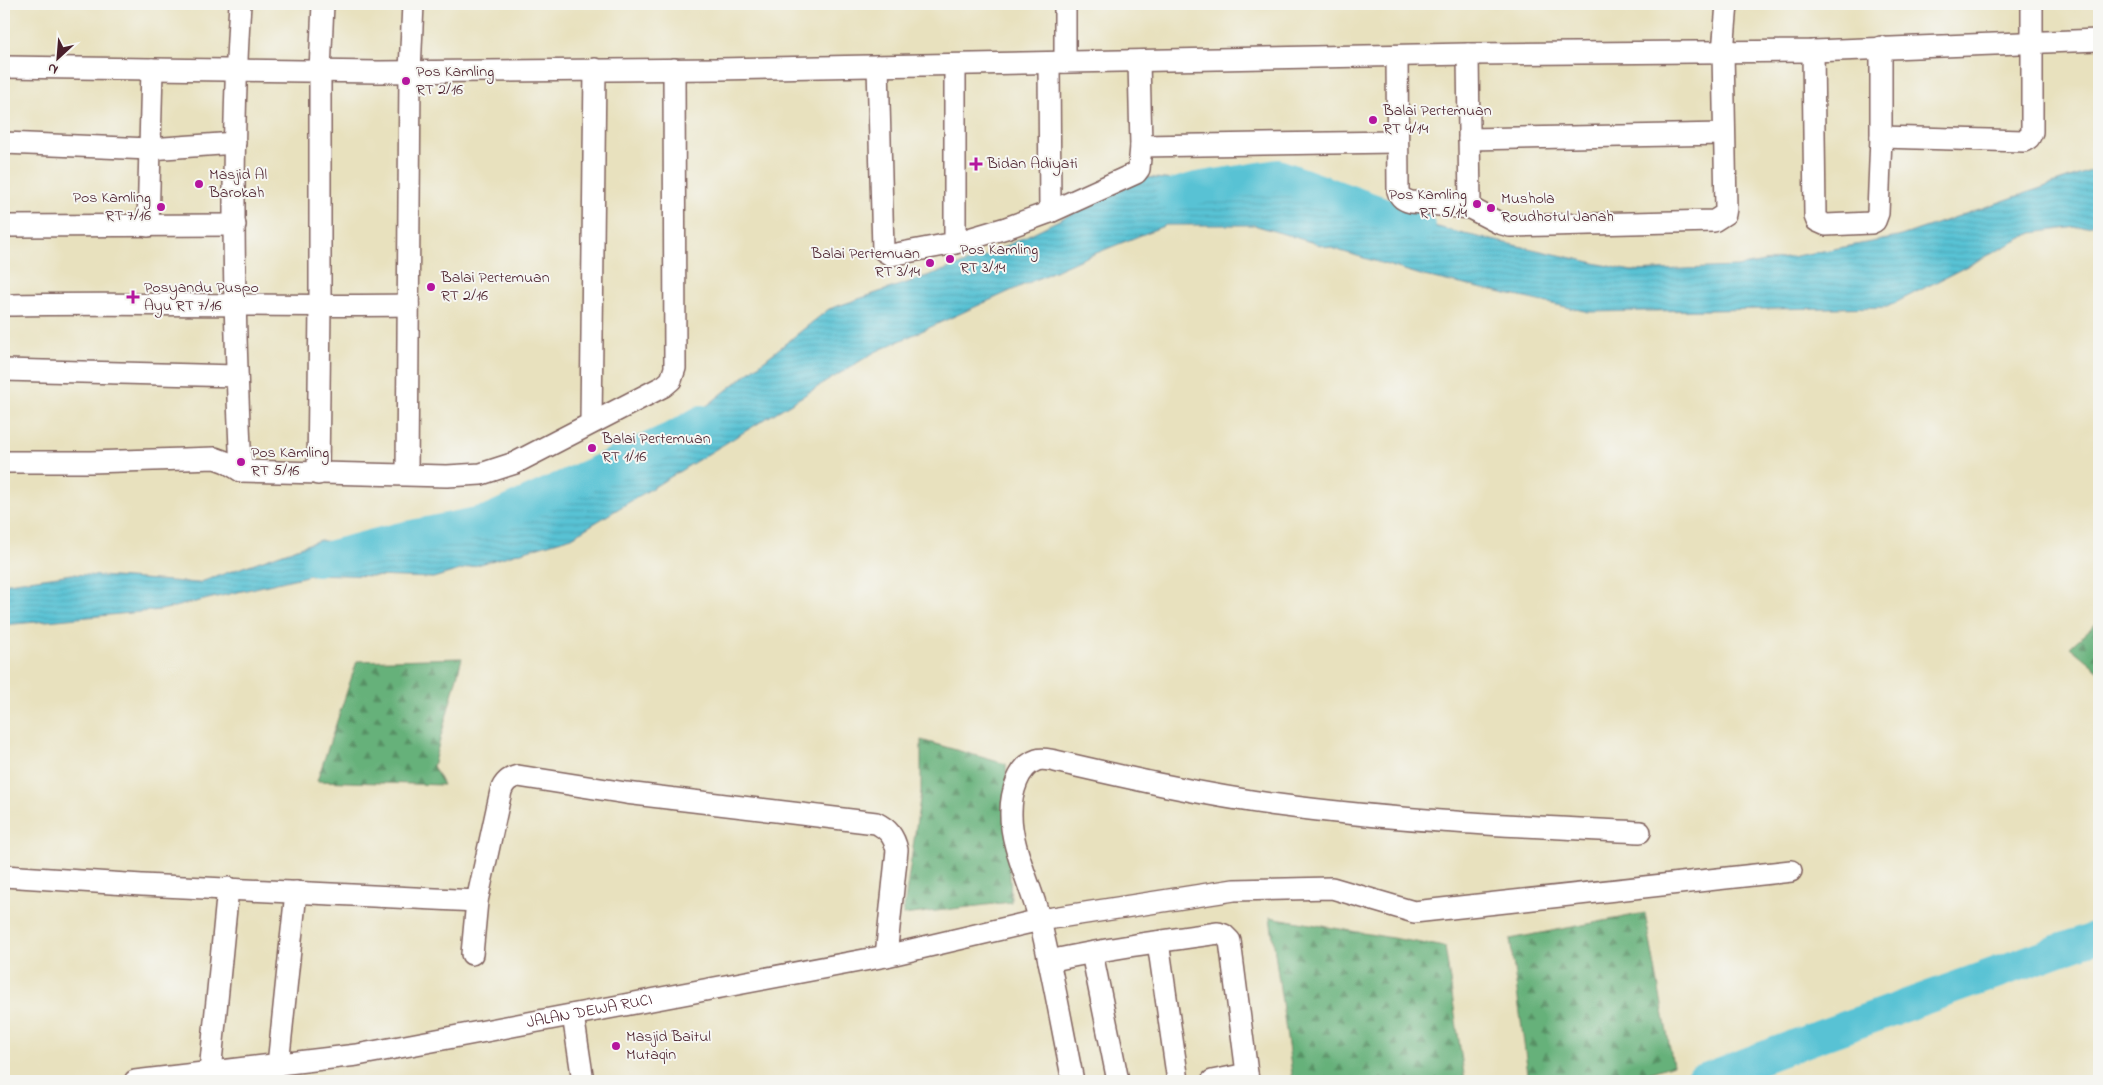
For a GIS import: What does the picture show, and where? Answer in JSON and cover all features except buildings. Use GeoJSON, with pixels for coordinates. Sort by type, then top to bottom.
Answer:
{"type":"FeatureCollection","features":[{"type":"Feature","properties":{"kind":"street"},"geometry":{"type":"LineString","coordinates":[[240,4],[236,70],[234,306],[241,471]]}},
{"type":"Feature","properties":{"kind":"street"},"geometry":{"type":"LineString","coordinates":[[318,474],[320,71],[323,4]]}},
{"type":"Feature","properties":{"kind":"street"},"geometry":{"type":"LineString","coordinates":[[407,474],[410,71],[413,4]]}},
{"type":"Feature","properties":{"kind":"street"},"geometry":{"type":"LineString","coordinates":[[1050,212],[1057,62],[1065,4]]}},
{"type":"Feature","properties":{"kind":"street"},"geometry":{"type":"LineString","coordinates":[[1397,56],[1396,142],[1399,196],[1411,202],[1470,208],[1499,223],[1510,226],[1714,221],[1725,214],[1726,208],[1723,52],[1727,4]]}},
{"type":"Feature","properties":{"kind":"street"},"geometry":{"type":"LineString","coordinates":[[1881,137],[2024,141],[2029,138],[2032,132],[2032,4]]}},
{"type":"Feature","properties":{"kind":"street"},"geometry":{"type":"LineString","coordinates":[[4,67],[320,71],[674,69],[1468,54],[1812,51],[2099,40]]}},
{"type":"Feature","properties":{"kind":"street"},"geometry":{"type":"LineString","coordinates":[[1812,51],[1815,216],[1821,224],[1862,224],[1874,221],[1878,213],[1881,137],[1881,47]]}},
{"type":"Feature","properties":{"kind":"street"},"geometry":{"type":"LineString","coordinates":[[1468,54],[1470,208]]}},
{"type":"Feature","properties":{"kind":"street"},"geometry":{"type":"LineString","coordinates":[[878,66],[883,250],[891,256],[956,243],[1006,228],[1050,212],[1136,173],[1139,169],[1141,146],[1139,61]]}},
{"type":"Feature","properties":{"kind":"street"},"geometry":{"type":"LineString","coordinates":[[955,65],[956,243]]}},
{"type":"Feature","properties":{"kind":"street"},"geometry":{"type":"LineString","coordinates":[[148,226],[152,69]]}},
{"type":"Feature","properties":{"kind":"street"},"geometry":{"type":"LineString","coordinates":[[4,462],[91,462],[215,458],[241,471],[318,474],[481,474],[515,463],[664,386],[671,380],[674,374],[674,69]]}},
{"type":"Feature","properties":{"kind":"street"},"geometry":{"type":"LineString","coordinates":[[591,423],[595,70]]}},
{"type":"Feature","properties":{"kind":"street"},"geometry":{"type":"LineString","coordinates":[[1469,139],[1724,134]]}},
{"type":"Feature","properties":{"kind":"street"},"geometry":{"type":"LineString","coordinates":[[1141,146],[1396,142]]}},
{"type":"Feature","properties":{"kind":"street"},"geometry":{"type":"LineString","coordinates":[[4,143],[150,149],[235,143]]}},
{"type":"Feature","properties":{"kind":"street"},"geometry":{"type":"LineString","coordinates":[[4,226],[235,225]]}},
{"type":"Feature","properties":{"kind":"street"},"geometry":{"type":"LineString","coordinates":[[4,305],[408,305]]}},
{"type":"Feature","properties":{"kind":"street"},"geometry":{"type":"LineString","coordinates":[[4,370],[237,376]]}},
{"type":"Feature","properties":{"kind":"street"},"geometry":{"type":"LineString","coordinates":[[1073,1081],[1040,920],[1015,841],[1010,814],[1012,799],[1020,776],[1025,768],[1037,760],[1055,761],[1177,789],[1278,805],[1421,821],[1640,832]]}},
{"type":"Feature","properties":{"kind":"street"},"geometry":{"type":"LineString","coordinates":[[472,954],[477,901],[502,791],[506,781],[511,777],[518,776],[626,792],[876,823],[892,834],[898,850],[886,956]]}},
{"type":"Feature","properties":{"kind":"street","name":"JALAN DEWA RUCI"},"geometry":{"type":"LineString","coordinates":[[135,1081],[357,1055],[886,956],[1040,920],[1234,890],[1332,888],[1414,912],[1791,871]]}},
{"type":"Feature","properties":{"kind":"street"},"geometry":{"type":"LineString","coordinates":[[4,876],[142,885],[477,901]]}},
{"type":"Feature","properties":{"kind":"street"},"geometry":{"type":"LineString","coordinates":[[210,1072],[228,888]]}},
{"type":"Feature","properties":{"kind":"street"},"geometry":{"type":"LineString","coordinates":[[278,1064],[296,892]]}},
{"type":"Feature","properties":{"kind":"street"},"geometry":{"type":"LineString","coordinates":[[1049,961],[1218,933],[1230,941],[1248,1078],[1212,1081]]}},
{"type":"Feature","properties":{"kind":"street"},"geometry":{"type":"LineString","coordinates":[[1158,942],[1178,1081]]}},
{"type":"Feature","properties":{"kind":"street"},"geometry":{"type":"LineString","coordinates":[[1092,953],[1118,1081]]}},
{"type":"Feature","properties":{"kind":"street"},"geometry":{"type":"LineString","coordinates":[[573,1015],[583,1081]]}},
{"type":"Feature","properties":{"kind":"green space"},"geometry":{"type":"Polygon","coordinates":[[[2099,621],[2099,671],[2070,647],[2099,621]]]}},
{"type":"Feature","properties":{"kind":"green space"},"geometry":{"type":"Polygon","coordinates":[[[462,658],[433,766],[443,785],[317,781],[357,661],[462,658]]]}},
{"type":"Feature","properties":{"kind":"green space"},"geometry":{"type":"Polygon","coordinates":[[[921,740],[1006,764],[1011,902],[903,915],[921,792],[921,740]]]}},
{"type":"Feature","properties":{"kind":"green space"},"geometry":{"type":"Polygon","coordinates":[[[1645,913],[1673,1065],[1625,1081],[1529,1081],[1510,939],[1645,913]]]}},
{"type":"Feature","properties":{"kind":"green space"},"geometry":{"type":"Polygon","coordinates":[[[1270,917],[1445,947],[1465,1081],[1293,1081],[1270,917]]]}},
{"type":"Feature","properties":{"kind":"water"},"geometry":{"type":"Polygon","coordinates":[[[2099,168],[2099,224],[2032,233],[1887,307],[1589,312],[1424,276],[1254,225],[1166,225],[1079,260],[875,352],[572,537],[433,578],[315,574],[161,610],[4,625],[4,585],[8,583],[72,574],[198,583],[320,540],[385,554],[538,508],[651,450],[829,309],[986,256],[1146,177],[1328,197],[1460,233],[1631,271],[1737,267],[1898,237],[2099,168]]]}},
{"type":"Feature","properties":{"kind":"waterway"},"geometry":{"type":"LineString","coordinates":[[1172,195],[1196,188],[1278,175],[1419,226]]}},
{"type":"Feature","properties":{"kind":"waterway"},"geometry":{"type":"LineString","coordinates":[[317,560],[397,539],[487,521],[676,436],[702,421]]}},
{"type":"Feature","properties":{"kind":"waterway"},"geometry":{"type":"LineString","coordinates":[[1700,1081],[2099,936]]}},
{"type":"Feature","properties":{"kind":"place","name":"Pos Kamling RT 2/16"},"geometry":{"type":"Point","coordinates":[406,81]}},
{"type":"Feature","properties":{"kind":"place","name":"Balai Pertemuan RT 4/14"},"geometry":{"type":"Point","coordinates":[1373,120]}},
{"type":"Feature","properties":{"kind":"place","name":"Bidan Adiyati"},"geometry":{"type":"Point","coordinates":[976,164]}},
{"type":"Feature","properties":{"kind":"place","name":"Masjid Al Barokah"},"geometry":{"type":"Point","coordinates":[199,184]}},
{"type":"Feature","properties":{"kind":"place","name":"Pos Kamling RT 5/14"},"geometry":{"type":"Point","coordinates":[1477,204]}},
{"type":"Feature","properties":{"kind":"place","name":"Pos Kamling RT 7/16"},"geometry":{"type":"Point","coordinates":[161,207]}},
{"type":"Feature","properties":{"kind":"place","name":"Mushola Roudhotul Janah"},"geometry":{"type":"Point","coordinates":[1491,208]}},
{"type":"Feature","properties":{"kind":"place","name":"Pos Kamling RT 3/14"},"geometry":{"type":"Point","coordinates":[950,259]}},
{"type":"Feature","properties":{"kind":"place","name":"Balai Pertemuan RT 3/14"},"geometry":{"type":"Point","coordinates":[930,263]}},
{"type":"Feature","properties":{"kind":"place","name":"Balai Pertemuan RT 2/16"},"geometry":{"type":"Point","coordinates":[431,287]}},
{"type":"Feature","properties":{"kind":"place","name":"Posyandu Puspo Ayu RT 7/16"},"geometry":{"type":"Point","coordinates":[133,297]}},
{"type":"Feature","properties":{"kind":"place","name":"Balai Pertemuan RT 1/16"},"geometry":{"type":"Point","coordinates":[592,448]}},
{"type":"Feature","properties":{"kind":"place","name":"Pos Kamling RT 5/16"},"geometry":{"type":"Point","coordinates":[241,462]}},
{"type":"Feature","properties":{"kind":"place","name":"Masjid Baitul Mutaqin"},"geometry":{"type":"Point","coordinates":[616,1046]}}]}
